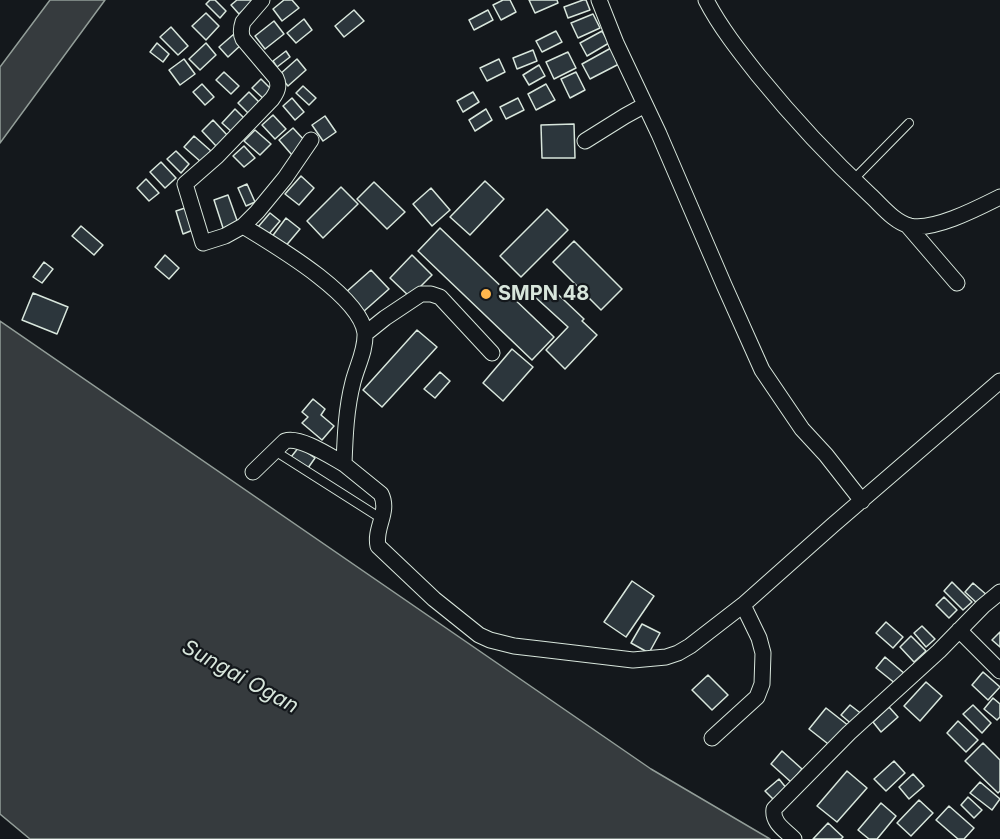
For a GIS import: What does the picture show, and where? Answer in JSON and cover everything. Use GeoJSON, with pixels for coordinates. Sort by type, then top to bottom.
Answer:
{"type":"FeatureCollection","features":[{"type":"Feature","properties":{"kind":"street"},"geometry":{"type":"LineString","coordinates":[[262,0],[243,22],[241,36],[276,78],[277,91],[217,156],[185,184],[203,243],[225,236],[243,226],[285,178],[311,140]]}},
{"type":"Feature","properties":{"kind":"street"},"geometry":{"type":"LineString","coordinates":[[599,0],[762,370],[802,429],[826,455],[861,501]]}},
{"type":"Feature","properties":{"kind":"street"},"geometry":{"type":"LineString","coordinates":[[706,0],[740,52],[816,143],[896,219],[908,226],[957,283]]}},
{"type":"Feature","properties":{"kind":"street"},"geometry":{"type":"LineString","coordinates":[[585,141],[645,105]]}},
{"type":"Feature","properties":{"kind":"street"},"geometry":{"type":"LineString","coordinates":[[908,226],[926,226],[956,217],[1000,197]]}},
{"type":"Feature","properties":{"kind":"street"},"geometry":{"type":"LineString","coordinates":[[243,226],[293,257],[332,287],[357,313],[362,322],[365,334],[364,346],[352,383],[344,464]]}},
{"type":"Feature","properties":{"kind":"street"},"geometry":{"type":"LineString","coordinates":[[365,334],[421,294],[431,294],[440,297],[492,353]]}},
{"type":"Feature","properties":{"kind":"street"},"geometry":{"type":"LineString","coordinates":[[253,472],[285,441],[290,439],[322,451],[344,464],[381,494],[384,504],[376,538],[381,550],[434,599],[490,640],[540,650],[633,660],[652,659],[678,653],[706,635],[1000,381]]}},
{"type":"Feature","properties":{"kind":"street"},"geometry":{"type":"LineString","coordinates":[[794,839],[775,821],[774,809],[849,733],[1000,592]]}},
{"type":"Feature","properties":{"kind":"street"},"geometry":{"type":"LineString","coordinates":[[712,738],[757,697],[762,684],[763,653],[759,638],[743,605]]}},
{"type":"Feature","properties":{"kind":"street"},"geometry":{"type":"LineString","coordinates":[[959,630],[1000,671]]}},
{"type":"Feature","properties":{"kind":"lane"},"geometry":{"type":"LineString","coordinates":[[853,180],[909,123]]}},
{"type":"Feature","properties":{"kind":"lane"},"geometry":{"type":"LineString","coordinates":[[275,451],[382,519]]}},
{"type":"Feature","properties":{"kind":"water"},"geometry":{"type":"Polygon","coordinates":[[[50,0],[105,0],[0,143],[0,67],[50,0]]]}},
{"type":"Feature","properties":{"kind":"water","name":"Sungai Ogan"},"geometry":{"type":"Polygon","coordinates":[[[0,321],[651,769],[770,839],[30,839],[0,814],[0,321]]]}},
{"type":"Feature","properties":{"kind":"building"},"geometry":{"type":"Polygon","coordinates":[[[210,0],[215,0],[226,11],[220,18],[206,4],[210,0]]]}},
{"type":"Feature","properties":{"kind":"building"},"geometry":{"type":"Polygon","coordinates":[[[237,0],[254,0],[239,14],[231,5],[237,0]]]}},
{"type":"Feature","properties":{"kind":"building"},"geometry":{"type":"Polygon","coordinates":[[[284,0],[292,0],[299,8],[282,21],[273,9],[284,0]]]}},
{"type":"Feature","properties":{"kind":"building"},"geometry":{"type":"Polygon","coordinates":[[[503,0],[510,0],[516,12],[501,20],[493,5],[503,0]]]}},
{"type":"Feature","properties":{"kind":"building"},"geometry":{"type":"Polygon","coordinates":[[[529,0],[557,0],[558,3],[535,13],[529,0]]]}},
{"type":"Feature","properties":{"kind":"building"},"geometry":{"type":"Polygon","coordinates":[[[586,0],[590,10],[568,18],[564,7],[586,0]]]}},
{"type":"Feature","properties":{"kind":"building"},"geometry":{"type":"Polygon","coordinates":[[[354,10],[364,21],[344,37],[335,26],[354,10]]]}},
{"type":"Feature","properties":{"kind":"building"},"geometry":{"type":"Polygon","coordinates":[[[488,10],[493,20],[474,30],[469,20],[488,10]]]}},
{"type":"Feature","properties":{"kind":"building"},"geometry":{"type":"Polygon","coordinates":[[[206,13],[219,26],[206,40],[192,26],[206,13]]]}},
{"type":"Feature","properties":{"kind":"building"},"geometry":{"type":"Polygon","coordinates":[[[593,14],[600,28],[578,38],[571,23],[593,14]]]}},
{"type":"Feature","properties":{"kind":"building"},"geometry":{"type":"Polygon","coordinates":[[[304,19],[312,30],[296,43],[287,33],[304,19]]]}},
{"type":"Feature","properties":{"kind":"building"},"geometry":{"type":"Polygon","coordinates":[[[274,21],[284,34],[265,49],[255,36],[274,21]]]}},
{"type":"Feature","properties":{"kind":"building"},"geometry":{"type":"Polygon","coordinates":[[[171,27],[188,46],[178,55],[160,37],[171,27]]]}},
{"type":"Feature","properties":{"kind":"building"},"geometry":{"type":"Polygon","coordinates":[[[556,31],[562,42],[542,52],[536,41],[556,31]]]}},
{"type":"Feature","properties":{"kind":"building"},"geometry":{"type":"Polygon","coordinates":[[[602,31],[609,43],[587,56],[580,43],[602,31]]]}},
{"type":"Feature","properties":{"kind":"building"},"geometry":{"type":"Polygon","coordinates":[[[234,34],[242,44],[228,57],[219,47],[234,34]]]}},
{"type":"Feature","properties":{"kind":"building"},"geometry":{"type":"Polygon","coordinates":[[[157,43],[169,54],[163,62],[150,52],[157,43]]]}},
{"type":"Feature","properties":{"kind":"building"},"geometry":{"type":"Polygon","coordinates":[[[206,43],[216,55],[200,70],[189,59],[206,43]]]}},
{"type":"Feature","properties":{"kind":"building"},"geometry":{"type":"Polygon","coordinates":[[[611,48],[619,64],[590,79],[582,64],[611,48]]]}},
{"type":"Feature","properties":{"kind":"building"},"geometry":{"type":"Polygon","coordinates":[[[533,50],[537,61],[517,69],[513,58],[533,50]]]}},
{"type":"Feature","properties":{"kind":"building"},"geometry":{"type":"Polygon","coordinates":[[[286,51],[290,57],[277,67],[273,61],[286,51]]]}},
{"type":"Feature","properties":{"kind":"building"},"geometry":{"type":"Polygon","coordinates":[[[568,52],[576,68],[554,79],[546,62],[568,52]]]}},
{"type":"Feature","properties":{"kind":"building"},"geometry":{"type":"Polygon","coordinates":[[[184,59],[195,74],[180,85],[169,70],[184,59]]]}},
{"type":"Feature","properties":{"kind":"building"},"geometry":{"type":"Polygon","coordinates":[[[297,59],[306,70],[288,86],[279,75],[297,59]]]}},
{"type":"Feature","properties":{"kind":"building"},"geometry":{"type":"Polygon","coordinates":[[[499,59],[505,72],[487,81],[480,68],[499,59]]]}},
{"type":"Feature","properties":{"kind":"building"},"geometry":{"type":"Polygon","coordinates":[[[539,65],[545,76],[529,85],[523,75],[539,65]]]}},
{"type":"Feature","properties":{"kind":"building"},"geometry":{"type":"Polygon","coordinates":[[[224,72],[239,86],[231,94],[216,80],[224,72]]]}},
{"type":"Feature","properties":{"kind":"building"},"geometry":{"type":"Polygon","coordinates":[[[576,72],[585,90],[570,98],[561,79],[576,72]]]}},
{"type":"Feature","properties":{"kind":"building"},"geometry":{"type":"Polygon","coordinates":[[[261,79],[274,92],[266,101],[252,88],[261,79]]]}},
{"type":"Feature","properties":{"kind":"building"},"geometry":{"type":"Polygon","coordinates":[[[202,84],[214,97],[205,105],[193,92],[202,84]]]}},
{"type":"Feature","properties":{"kind":"building"},"geometry":{"type":"Polygon","coordinates":[[[546,84],[555,100],[536,110],[528,94],[546,84]]]}},
{"type":"Feature","properties":{"kind":"building"},"geometry":{"type":"Polygon","coordinates":[[[303,86],[316,98],[309,105],[296,93],[303,86]]]}},
{"type":"Feature","properties":{"kind":"building"},"geometry":{"type":"Polygon","coordinates":[[[249,92],[264,107],[253,118],[238,103],[249,92]]]}},
{"type":"Feature","properties":{"kind":"building"},"geometry":{"type":"Polygon","coordinates":[[[473,92],[479,102],[463,112],[457,101],[473,92]]]}},
{"type":"Feature","properties":{"kind":"building"},"geometry":{"type":"Polygon","coordinates":[[[292,98],[304,112],[295,120],[283,106],[292,98]]]}},
{"type":"Feature","properties":{"kind":"building"},"geometry":{"type":"Polygon","coordinates":[[[518,98],[524,110],[506,119],[500,107],[518,98]]]}},
{"type":"Feature","properties":{"kind":"building"},"geometry":{"type":"Polygon","coordinates":[[[235,109],[246,120],[233,133],[222,123],[235,109]]]}},
{"type":"Feature","properties":{"kind":"building"},"geometry":{"type":"Polygon","coordinates":[[[486,109],[492,120],[475,131],[469,120],[486,109]]]}},
{"type":"Feature","properties":{"kind":"building"},"geometry":{"type":"Polygon","coordinates":[[[273,115],[286,129],[275,139],[262,125],[273,115]]]}},
{"type":"Feature","properties":{"kind":"building"},"geometry":{"type":"Polygon","coordinates":[[[325,116],[336,132],[323,141],[312,125],[325,116]]]}},
{"type":"Feature","properties":{"kind":"building"},"geometry":{"type":"Polygon","coordinates":[[[213,120],[228,136],[217,147],[202,131],[213,120]]]}},
{"type":"Feature","properties":{"kind":"building"},"geometry":{"type":"Polygon","coordinates":[[[574,124],[575,158],[542,158],[541,125],[574,124]]]}},
{"type":"Feature","properties":{"kind":"building"},"geometry":{"type":"Polygon","coordinates":[[[293,128],[306,142],[292,155],[279,140],[293,128]]]}},
{"type":"Feature","properties":{"kind":"building"},"geometry":{"type":"Polygon","coordinates":[[[255,130],[271,144],[260,155],[244,141],[255,130]]]}},
{"type":"Feature","properties":{"kind":"building"},"geometry":{"type":"Polygon","coordinates":[[[194,136],[211,151],[201,162],[184,147],[194,136]]]}},
{"type":"Feature","properties":{"kind":"building"},"geometry":{"type":"Polygon","coordinates":[[[244,146],[255,158],[244,167],[233,156],[244,146]]]}},
{"type":"Feature","properties":{"kind":"building"},"geometry":{"type":"Polygon","coordinates":[[[176,151],[189,164],[181,173],[167,159],[176,151]]]}},
{"type":"Feature","properties":{"kind":"building"},"geometry":{"type":"Polygon","coordinates":[[[161,162],[176,178],[165,188],[150,172],[161,162]]]}},
{"type":"Feature","properties":{"kind":"building"},"geometry":{"type":"Polygon","coordinates":[[[301,176],[314,188],[299,205],[285,194],[301,176]]]}},
{"type":"Feature","properties":{"kind":"building"},"geometry":{"type":"Polygon","coordinates":[[[146,179],[159,193],[149,201],[137,188],[146,179]]]}},
{"type":"Feature","properties":{"kind":"building"},"geometry":{"type":"Polygon","coordinates":[[[485,181],[504,199],[470,235],[450,217],[485,181]]]}},
{"type":"Feature","properties":{"kind":"building"},"geometry":{"type":"Polygon","coordinates":[[[374,182],[405,212],[387,229],[357,199],[374,182]]]}},
{"type":"Feature","properties":{"kind":"building"},"geometry":{"type":"Polygon","coordinates":[[[247,184],[255,202],[246,206],[238,188],[247,184]]]}},
{"type":"Feature","properties":{"kind":"building"},"geometry":{"type":"Polygon","coordinates":[[[341,187],[358,204],[323,238],[307,221],[341,187]]]}},
{"type":"Feature","properties":{"kind":"building"},"geometry":{"type":"Polygon","coordinates":[[[431,188],[450,210],[432,226],[413,204],[431,188]]]}},
{"type":"Feature","properties":{"kind":"building"},"geometry":{"type":"Polygon","coordinates":[[[228,195],[239,226],[224,231],[214,200],[228,195]]]}},
{"type":"Feature","properties":{"kind":"building"},"geometry":{"type":"Polygon","coordinates":[[[185,208],[193,230],[183,234],[176,211],[185,208]]]}},
{"type":"Feature","properties":{"kind":"building"},"geometry":{"type":"Polygon","coordinates":[[[547,209],[568,230],[521,277],[500,256],[547,209]]]}},
{"type":"Feature","properties":{"kind":"building"},"geometry":{"type":"Polygon","coordinates":[[[270,213],[280,221],[268,235],[258,227],[270,213]]]}},
{"type":"Feature","properties":{"kind":"building"},"geometry":{"type":"Polygon","coordinates":[[[286,218],[300,229],[284,248],[271,238],[286,218]]]}},
{"type":"Feature","properties":{"kind":"building"},"geometry":{"type":"Polygon","coordinates":[[[81,226],[103,245],[94,255],[72,236],[81,226]]]}},
{"type":"Feature","properties":{"kind":"building","name":"SMPN 48"},"geometry":{"type":"Polygon","coordinates":[[[440,228],[554,337],[532,360],[418,251],[440,228]]]}},
{"type":"Feature","properties":{"kind":"building"},"geometry":{"type":"Polygon","coordinates":[[[574,241],[622,289],[601,310],[553,262],[574,241]]]}},
{"type":"Feature","properties":{"kind":"building"},"geometry":{"type":"Polygon","coordinates":[[[165,255],[179,268],[169,279],[155,267],[165,255]]]}},
{"type":"Feature","properties":{"kind":"building"},"geometry":{"type":"Polygon","coordinates":[[[412,255],[432,275],[410,297],[390,278],[412,255]]]}},
{"type":"Feature","properties":{"kind":"building"},"geometry":{"type":"Polygon","coordinates":[[[44,262],[53,269],[42,283],[33,277],[44,262]]]}},
{"type":"Feature","properties":{"kind":"building"},"geometry":{"type":"Polygon","coordinates":[[[371,270],[389,289],[363,312],[345,293],[371,270]]]}},
{"type":"Feature","properties":{"kind":"building"},"geometry":{"type":"Polygon","coordinates":[[[547,284],[584,319],[582,321],[597,335],[565,369],[546,350],[568,327],[535,297],[547,284]]]}},
{"type":"Feature","properties":{"kind":"building"},"geometry":{"type":"Polygon","coordinates":[[[33,293],[68,307],[57,334],[22,320],[33,293]]]}},
{"type":"Feature","properties":{"kind":"building"},"geometry":{"type":"Polygon","coordinates":[[[417,330],[437,347],[382,407],[363,390],[417,330]]]}},
{"type":"Feature","properties":{"kind":"building","name":"SMPN 48"},"geometry":{"type":"Polygon","coordinates":[[[512,349],[533,367],[503,401],[483,383],[512,349]]]}},
{"type":"Feature","properties":{"kind":"building"},"geometry":{"type":"Polygon","coordinates":[[[440,372],[450,381],[435,398],[424,389],[440,372]]]}},
{"type":"Feature","properties":{"kind":"building"},"geometry":{"type":"Polygon","coordinates":[[[313,399],[325,409],[321,415],[334,426],[322,440],[302,423],[308,417],[302,412],[313,399]]]}},
{"type":"Feature","properties":{"kind":"building"},"geometry":{"type":"Polygon","coordinates":[[[299,447],[315,458],[308,468],[291,457],[299,447]]]}},
{"type":"Feature","properties":{"kind":"building"},"geometry":{"type":"Polygon","coordinates":[[[632,581],[654,596],[626,637],[604,622],[632,581]]]}},
{"type":"Feature","properties":{"kind":"building"},"geometry":{"type":"Polygon","coordinates":[[[952,582],[972,602],[963,610],[944,591],[952,582]]]}},
{"type":"Feature","properties":{"kind":"building"},"geometry":{"type":"Polygon","coordinates":[[[973,583],[988,596],[979,605],[965,592],[973,583]]]}},
{"type":"Feature","properties":{"kind":"building"},"geometry":{"type":"Polygon","coordinates":[[[944,597],[957,610],[949,618],[936,605],[944,597]]]}},
{"type":"Feature","properties":{"kind":"building"},"geometry":{"type":"Polygon","coordinates":[[[886,622],[903,637],[893,648],[876,633],[886,622]]]}},
{"type":"Feature","properties":{"kind":"building"},"geometry":{"type":"Polygon","coordinates":[[[642,624],[660,633],[649,653],[631,643],[642,624]]]}},
{"type":"Feature","properties":{"kind":"building"},"geometry":{"type":"Polygon","coordinates":[[[922,626],[935,639],[926,647],[914,633],[922,626]]]}},
{"type":"Feature","properties":{"kind":"building"},"geometry":{"type":"Polygon","coordinates":[[[1000,632],[1000,647],[992,640],[1000,632]]]}},
{"type":"Feature","properties":{"kind":"building"},"geometry":{"type":"Polygon","coordinates":[[[911,636],[926,651],[914,662],[900,647],[911,636]]]}},
{"type":"Feature","properties":{"kind":"building"},"geometry":{"type":"Polygon","coordinates":[[[885,657],[905,674],[896,684],[876,668],[885,657]]]}},
{"type":"Feature","properties":{"kind":"building"},"geometry":{"type":"Polygon","coordinates":[[[983,672],[1000,687],[988,700],[972,685],[983,672]]]}},
{"type":"Feature","properties":{"kind":"building"},"geometry":{"type":"Polygon","coordinates":[[[708,675],[728,695],[712,710],[692,690],[708,675]]]}},
{"type":"Feature","properties":{"kind":"building"},"geometry":{"type":"Polygon","coordinates":[[[926,682],[942,696],[920,721],[904,706],[926,682]]]}},
{"type":"Feature","properties":{"kind":"building"},"geometry":{"type":"Polygon","coordinates":[[[993,698],[1000,704],[1000,717],[997,720],[984,709],[993,698]]]}},
{"type":"Feature","properties":{"kind":"building"},"geometry":{"type":"Polygon","coordinates":[[[850,705],[863,715],[854,726],[841,715],[850,705]]]}},
{"type":"Feature","properties":{"kind":"building"},"geometry":{"type":"Polygon","coordinates":[[[973,705],[991,723],[982,733],[963,714],[973,705]]]}},
{"type":"Feature","properties":{"kind":"building"},"geometry":{"type":"Polygon","coordinates":[[[889,707],[898,717],[881,732],[873,722],[889,707]]]}},
{"type":"Feature","properties":{"kind":"building"},"geometry":{"type":"Polygon","coordinates":[[[826,708],[849,726],[832,747],[809,729],[826,708]]]}},
{"type":"Feature","properties":{"kind":"building"},"geometry":{"type":"Polygon","coordinates":[[[958,721],[978,740],[966,752],[947,733],[958,721]]]}},
{"type":"Feature","properties":{"kind":"building"},"geometry":{"type":"Polygon","coordinates":[[[983,743],[1000,760],[1000,791],[998,793],[965,761],[983,743]]]}},
{"type":"Feature","properties":{"kind":"building"},"geometry":{"type":"Polygon","coordinates":[[[782,751],[802,769],[791,782],[771,764],[782,751]]]}},
{"type":"Feature","properties":{"kind":"building"},"geometry":{"type":"Polygon","coordinates":[[[894,761],[905,773],[886,791],[874,779],[894,761]]]}},
{"type":"Feature","properties":{"kind":"building"},"geometry":{"type":"Polygon","coordinates":[[[847,771],[867,788],[837,822],[817,806],[847,771]]]}},
{"type":"Feature","properties":{"kind":"building"},"geometry":{"type":"Polygon","coordinates":[[[913,774],[924,786],[909,799],[899,787],[913,774]]]}},
{"type":"Feature","properties":{"kind":"building"},"geometry":{"type":"Polygon","coordinates":[[[779,779],[787,789],[774,800],[765,791],[779,779]]]}},
{"type":"Feature","properties":{"kind":"building"},"geometry":{"type":"Polygon","coordinates":[[[980,782],[1000,799],[992,810],[970,793],[980,782]]]}},
{"type":"Feature","properties":{"kind":"building"},"geometry":{"type":"Polygon","coordinates":[[[968,797],[982,810],[974,818],[961,805],[968,797]]]}},
{"type":"Feature","properties":{"kind":"building"},"geometry":{"type":"Polygon","coordinates":[[[919,800],[933,813],[911,836],[897,823],[919,800]]]}},
{"type":"Feature","properties":{"kind":"building"},"geometry":{"type":"Polygon","coordinates":[[[881,803],[896,816],[877,839],[869,839],[858,830],[881,803]]]}},
{"type":"Feature","properties":{"kind":"building"},"geometry":{"type":"Polygon","coordinates":[[[949,806],[974,828],[964,839],[958,839],[936,820],[949,806]]]}},
{"type":"Feature","properties":{"kind":"building"},"geometry":{"type":"Polygon","coordinates":[[[828,823],[843,837],[841,839],[813,839],[828,823]]]}},
{"type":"Feature","properties":{"kind":"place","name":"SMPN 48"},"geometry":{"type":"Point","coordinates":[486,294]}}]}
